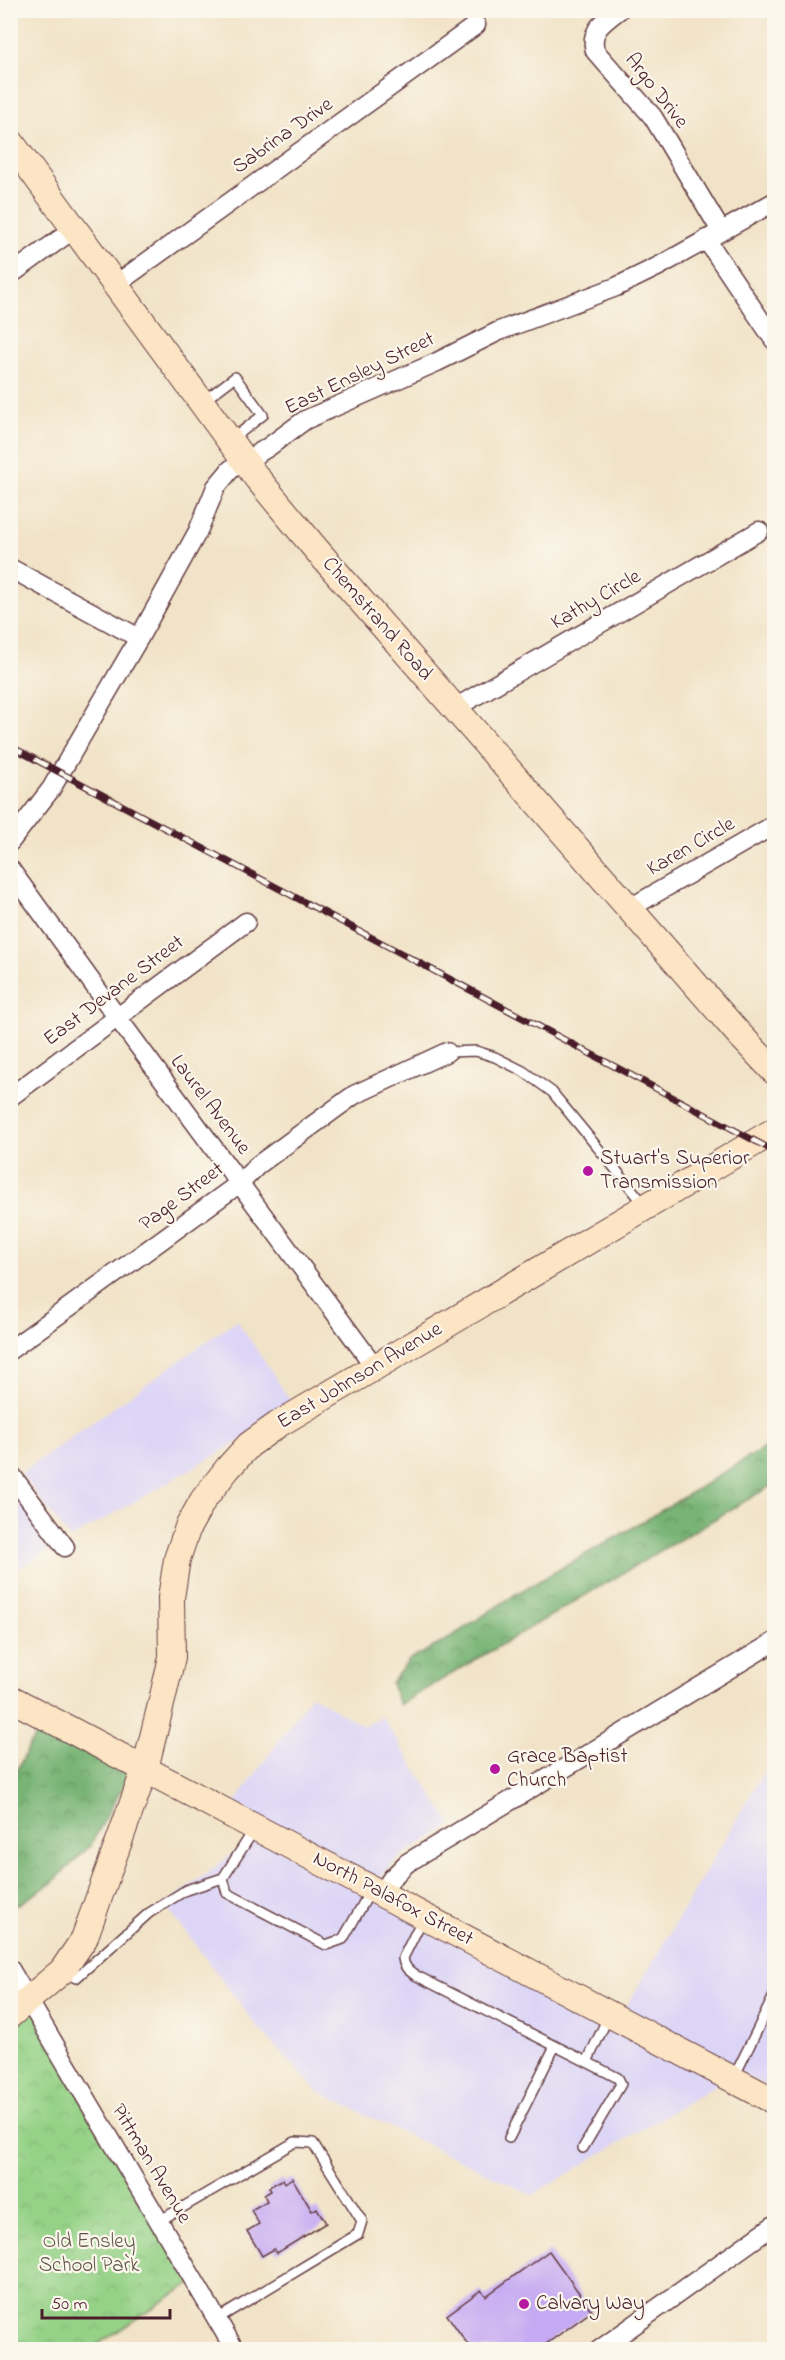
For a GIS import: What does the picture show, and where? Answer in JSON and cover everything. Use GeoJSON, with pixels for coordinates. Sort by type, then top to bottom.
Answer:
{"type":"FeatureCollection","features":[{"type":"Feature","properties":{"kind":"main road","name":"Chemstrand Road"},"geometry":{"type":"LineString","coordinates":[[10,141],[201,403],[315,548],[774,1071]]}},
{"type":"Feature","properties":{"kind":"main road","name":"East Johnson Avenue"},"geometry":{"type":"LineString","coordinates":[[20,2008],[62,1971],[84,1940],[145,1769],[172,1657],[171,1598],[177,1559],[193,1518],[203,1500],[249,1445],[278,1425],[774,1131]]}},
{"type":"Feature","properties":{"kind":"main road","name":"North Palafox Street"},"geometry":{"type":"LineString","coordinates":[[10,1698],[774,2101]]}},
{"type":"Feature","properties":{"kind":"street"},"geometry":{"type":"LineString","coordinates":[[599,16],[619,10]]}},
{"type":"Feature","properties":{"kind":"street","name":"Argo Drive"},"geometry":{"type":"LineString","coordinates":[[599,16],[592,42],[595,51],[657,122],[713,235],[774,340]]}},
{"type":"Feature","properties":{"kind":"street","name":"Sabrina Drive"},"geometry":{"type":"LineString","coordinates":[[115,285],[477,25]]}},
{"type":"Feature","properties":{"kind":"street","name":"East Ensley Street"},"geometry":{"type":"LineString","coordinates":[[10,842],[51,789],[139,638],[198,531],[216,487],[237,451],[267,448],[305,420],[437,362],[499,331],[616,287],[659,266],[774,202]]}},
{"type":"Feature","properties":{"kind":"street"},"geometry":{"type":"LineString","coordinates":[[10,275],[74,228]]}},
{"type":"Feature","properties":{"kind":"street","name":"Kathy Circle"},"geometry":{"type":"LineString","coordinates":[[455,708],[759,531]]}},
{"type":"Feature","properties":{"kind":"street"},"geometry":{"type":"LineString","coordinates":[[10,568],[139,638]]}},
{"type":"Feature","properties":{"kind":"street","name":"Karen Circle"},"geometry":{"type":"LineString","coordinates":[[630,908],[774,825]]}},
{"type":"Feature","properties":{"kind":"street","name":"Laurel Avenue"},"geometry":{"type":"LineString","coordinates":[[10,869],[375,1367]]}},
{"type":"Feature","properties":{"kind":"street","name":"East Devane Street"},"geometry":{"type":"LineString","coordinates":[[10,1097],[246,922]]}},
{"type":"Feature","properties":{"kind":"street","name":"Page Street"},"geometry":{"type":"LineString","coordinates":[[10,1350],[240,1183],[258,1165],[354,1095],[447,1052]]}},
{"type":"Feature","properties":{"kind":"street"},"geometry":{"type":"LineString","coordinates":[[10,1473],[65,1547]]}},
{"type":"Feature","properties":{"kind":"street"},"geometry":{"type":"LineString","coordinates":[[376,1891],[407,1863],[774,1642]]}},
{"type":"Feature","properties":{"kind":"street","name":"Pittman Avenue"},"geometry":{"type":"LineString","coordinates":[[10,1970],[20,2008],[159,2221],[235,2349]]}},
{"type":"Feature","properties":{"kind":"street"},"geometry":{"type":"LineString","coordinates":[[599,2349],[774,2225]]}},
{"type":"Feature","properties":{"kind":"lane"},"geometry":{"type":"LineString","coordinates":[[201,403],[235,377],[263,415],[237,451]]}},
{"type":"Feature","properties":{"kind":"lane"},"geometry":{"type":"LineString","coordinates":[[447,1052],[476,1051],[495,1057],[523,1071],[552,1092],[629,1182],[646,1206]]}},
{"type":"Feature","properties":{"kind":"lane"},"geometry":{"type":"LineString","coordinates":[[62,1971],[76,1978],[149,1913],[186,1890],[222,1878],[256,1828]]}},
{"type":"Feature","properties":{"kind":"lane"},"geometry":{"type":"LineString","coordinates":[[222,1878],[227,1893],[326,1945],[343,1939],[376,1891]]}},
{"type":"Feature","properties":{"kind":"lane"},"geometry":{"type":"LineString","coordinates":[[424,1916],[403,1958],[407,1969],[618,2078],[621,2084],[620,2090],[582,2148]]}},
{"type":"Feature","properties":{"kind":"lane"},"geometry":{"type":"LineString","coordinates":[[733,2079],[774,1996]]}},
{"type":"Feature","properties":{"kind":"lane"},"geometry":{"type":"LineString","coordinates":[[587,2062],[610,2013]]}},
{"type":"Feature","properties":{"kind":"lane"},"geometry":{"type":"LineString","coordinates":[[509,2138],[555,2046]]}},
{"type":"Feature","properties":{"kind":"lane"},"geometry":{"type":"LineString","coordinates":[[159,2221],[295,2142],[313,2143],[363,2221],[358,2234],[217,2319]]}},
{"type":"Feature","properties":{"kind":"shaded area"},"geometry":{"type":"Polygon","coordinates":[[[237,1320],[293,1405],[241,1440],[70,1539],[21,1473],[237,1320]]]}},
{"type":"Feature","properties":{"kind":"shaded area"},"geometry":{"type":"Polygon","coordinates":[[[10,1488],[55,1547],[11,1573],[10,1573],[10,1488]]]}},
{"type":"Feature","properties":{"kind":"shaded area"},"geometry":{"type":"Polygon","coordinates":[[[311,1695],[363,1726],[381,1716],[452,1825],[402,1855],[378,1880],[233,1806],[311,1695]]]}},
{"type":"Feature","properties":{"kind":"shaded area"},"geometry":{"type":"Polygon","coordinates":[[[774,1764],[774,2091],[624,2011],[767,1767],[774,1764]]]}},
{"type":"Feature","properties":{"kind":"shaded area"},"geometry":{"type":"Polygon","coordinates":[[[255,1837],[721,2082],[532,2195],[317,2091],[259,2029],[165,1905],[255,1837]]]}},
{"type":"Feature","properties":{"kind":"green space"},"geometry":{"type":"Polygon","coordinates":[[[774,1442],[774,1484],[399,1705],[391,1683],[409,1660],[445,1641],[516,1594],[639,1524],[774,1442]]]}},
{"type":"Feature","properties":{"kind":"green space"},"geometry":{"type":"Polygon","coordinates":[[[41,1724],[131,1772],[90,1846],[52,1883],[18,1905],[11,1904],[11,1781],[41,1724]]]}},
{"type":"Feature","properties":{"kind":"green space","name":"Old Ensley School Park"},"geometry":{"type":"Polygon","coordinates":[[[29,2001],[194,2281],[91,2349],[11,2349],[10,2015],[29,2001]]]}},
{"type":"Feature","properties":{"kind":"building"},"geometry":{"type":"Polygon","coordinates":[[[292,2178],[312,2211],[317,2208],[326,2223],[277,2253],[274,2249],[262,2256],[247,2231],[259,2224],[251,2210],[267,2201],[264,2195],[271,2191],[269,2187],[283,2179],[285,2183],[292,2178]]]}},
{"type":"Feature","properties":{"kind":"building","name":"Calvary Way"},"geometry":{"type":"Polygon","coordinates":[[[549,2251],[592,2311],[539,2349],[471,2349],[447,2315],[481,2290],[486,2296],[549,2251]]]}},
{"type":"Feature","properties":{"kind":"railway"},"geometry":{"type":"LineString","coordinates":[[10,746],[774,1151]]}},
{"type":"Feature","properties":{"kind":"place","name":"Stuart's Superior Transmission"},"geometry":{"type":"Point","coordinates":[588,1171]}},
{"type":"Feature","properties":{"kind":"place","name":"Grace Baptist Church"},"geometry":{"type":"Point","coordinates":[495,1769]}},
{"type":"Feature","properties":{"kind":"place","name":"Calvary Way"},"geometry":{"type":"Point","coordinates":[524,2304]}}]}
